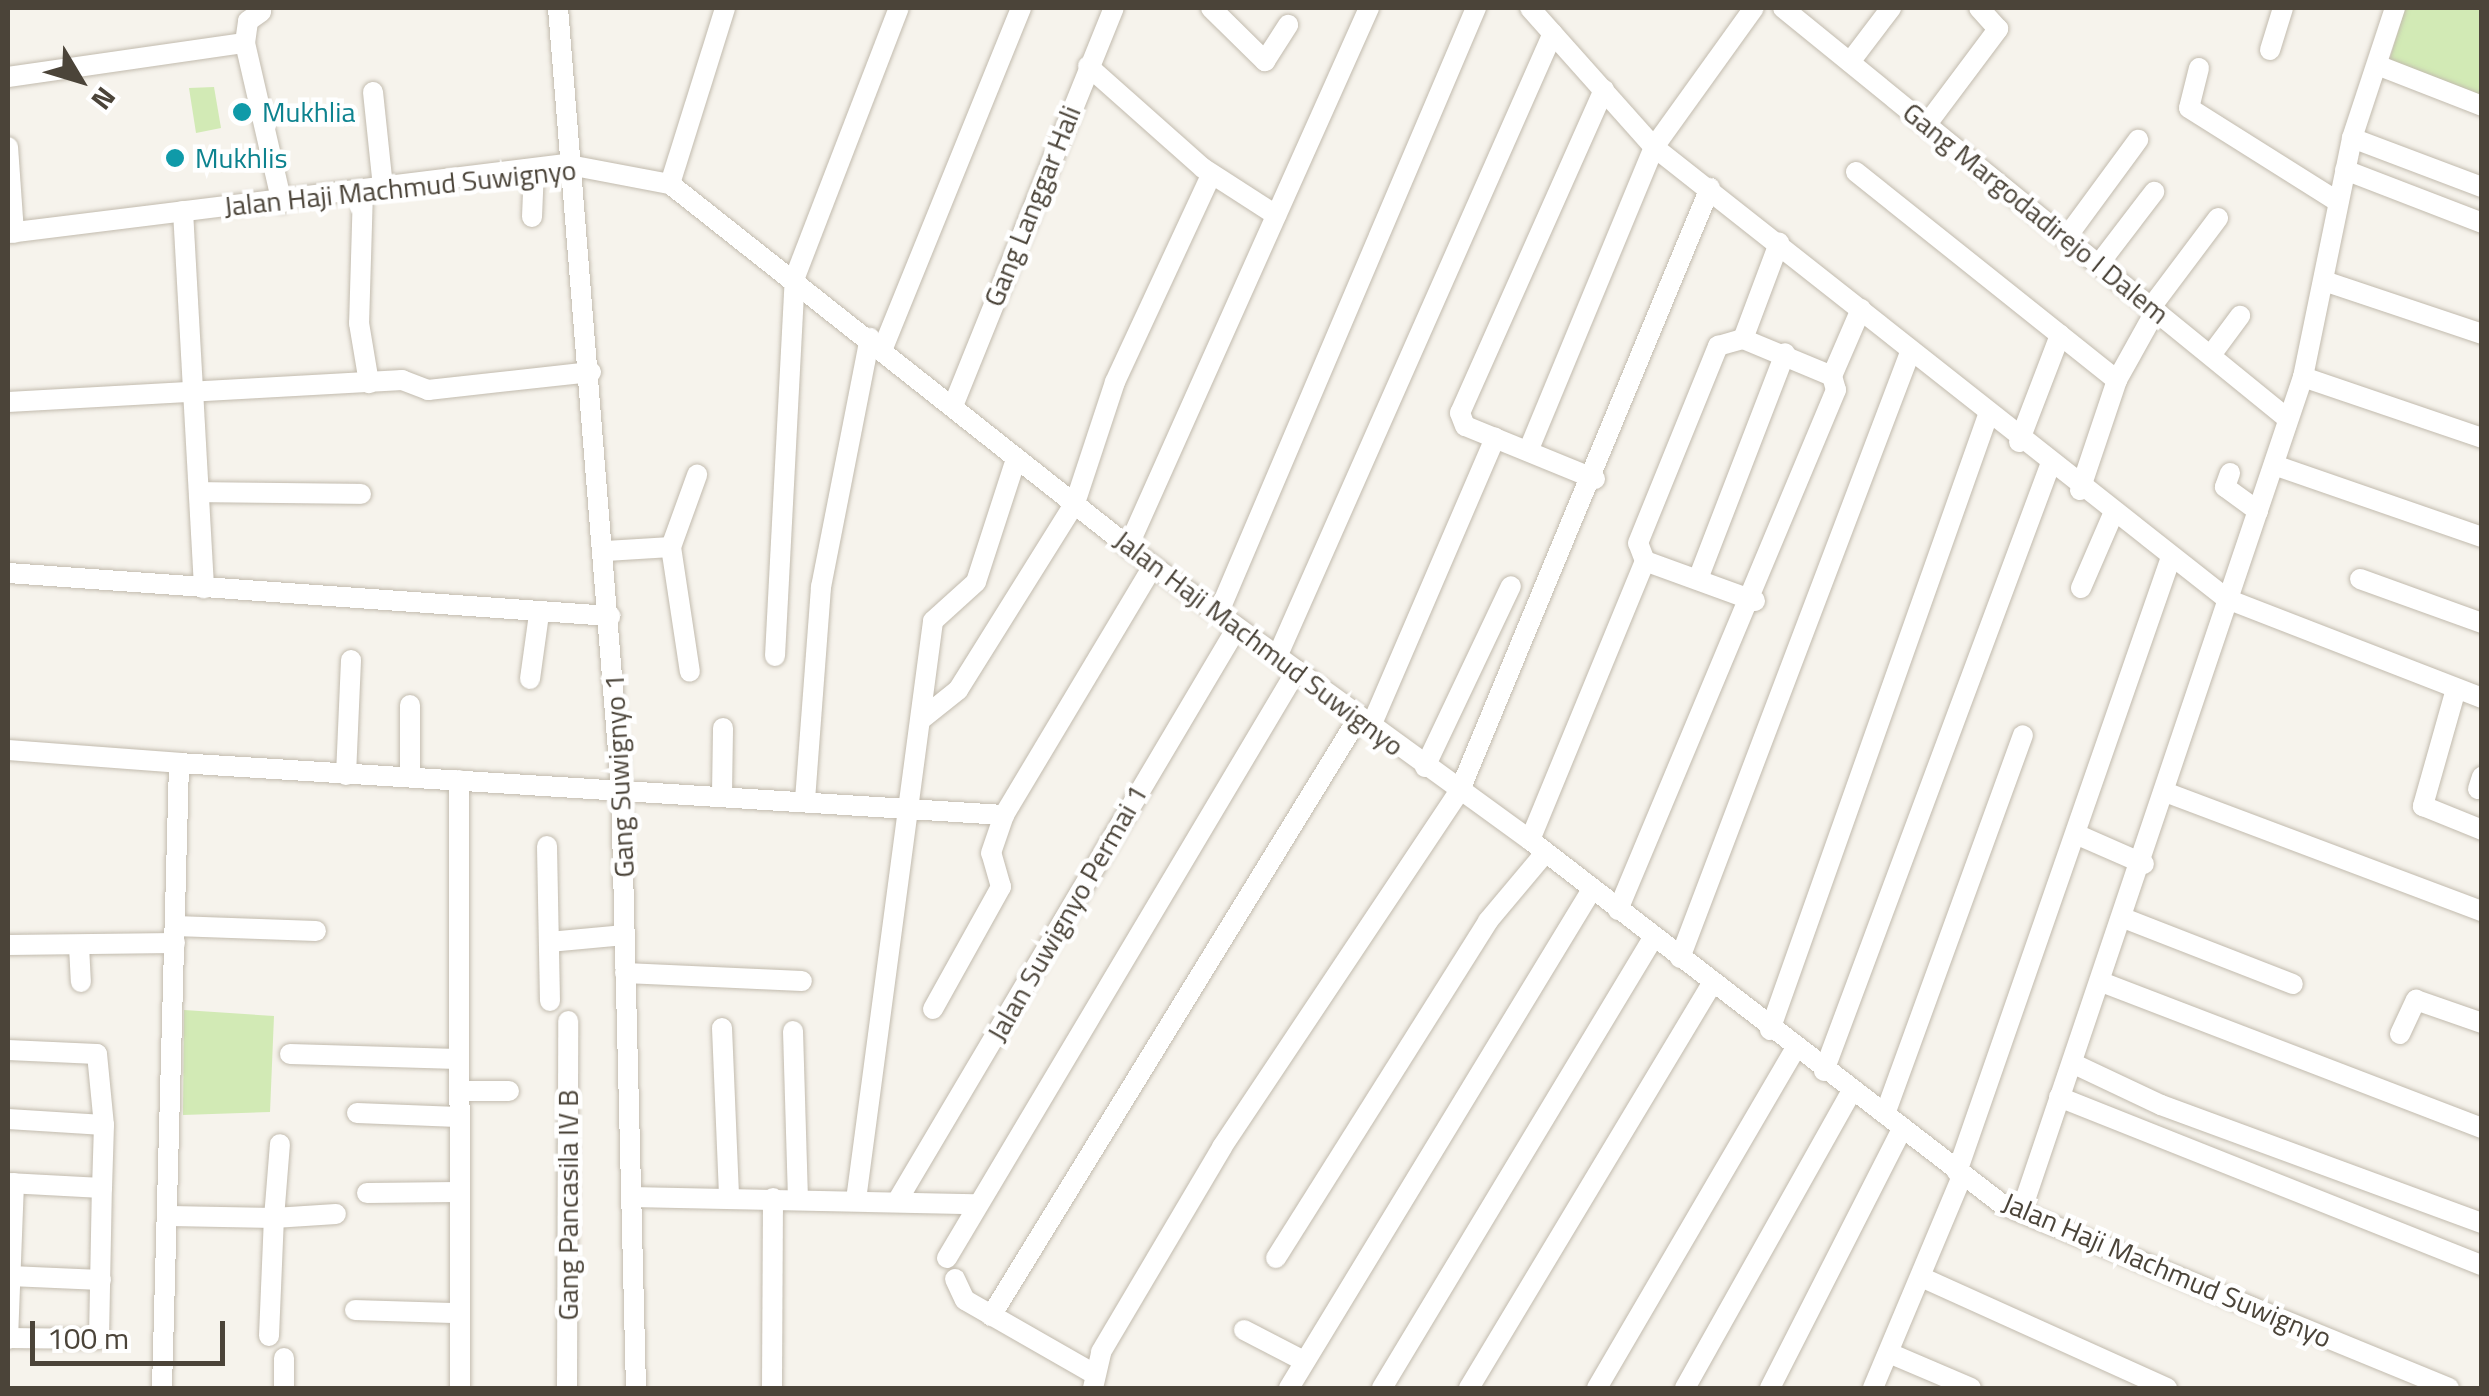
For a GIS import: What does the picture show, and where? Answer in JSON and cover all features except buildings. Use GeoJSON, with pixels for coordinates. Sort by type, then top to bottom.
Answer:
{"type":"FeatureCollection","features":[{"type":"Feature","properties":{"kind":"street","name":"Gang Suwignyo 1"},"geometry":{"type":"LineString","coordinates":[[558,8],[577,165],[620,788],[636,1388]]}},
{"type":"Feature","properties":{"kind":"street"},"geometry":{"type":"LineString","coordinates":[[670,184],[725,8]]}},
{"type":"Feature","properties":{"kind":"street"},"geometry":{"type":"LineString","coordinates":[[775,656],[795,277],[898,8]]}},
{"type":"Feature","properties":{"kind":"street"},"geometry":{"type":"LineString","coordinates":[[805,800],[822,587],[877,343],[1021,8]]}},
{"type":"Feature","properties":{"kind":"street","name":"Gang Langgar Hali"},"geometry":{"type":"LineString","coordinates":[[953,406],[1114,8]]}},
{"type":"Feature","properties":{"kind":"street"},"geometry":{"type":"LineString","coordinates":[[1211,8],[1265,61],[1288,25]]}},
{"type":"Feature","properties":{"kind":"street"},"geometry":{"type":"LineString","coordinates":[[1128,546],[1369,8]]}},
{"type":"Feature","properties":{"kind":"street"},"geometry":{"type":"LineString","coordinates":[[1218,614],[1476,8]]}},
{"type":"Feature","properties":{"kind":"street"},"geometry":{"type":"LineString","coordinates":[[1530,8],[1654,147],[1912,350],[2049,468],[2227,599],[2482,698]]}},
{"type":"Feature","properties":{"kind":"street"},"geometry":{"type":"LineString","coordinates":[[1529,449],[1654,147],[1754,8]]}},
{"type":"Feature","properties":{"kind":"street","name":"Gang Margodadirejo I Dalem"},"geometry":{"type":"LineString","coordinates":[[1783,8],[2288,419]]}},
{"type":"Feature","properties":{"kind":"street"},"geometry":{"type":"LineString","coordinates":[[1850,62],[1891,8]]}},
{"type":"Feature","properties":{"kind":"street"},"geometry":{"type":"LineString","coordinates":[[1927,124],[1998,29],[1979,8]]}},
{"type":"Feature","properties":{"kind":"street"},"geometry":{"type":"LineString","coordinates":[[2270,50],[2284,8]]}},
{"type":"Feature","properties":{"kind":"street"},"geometry":{"type":"LineString","coordinates":[[2021,1212],[2059,1097],[2126,919],[2227,599],[2303,377],[2327,282],[2352,138],[2394,8]]}},
{"type":"Feature","properties":{"kind":"street"},"geometry":{"type":"LineString","coordinates":[[261,12],[248,21],[245,43],[282,203]]}},
{"type":"Feature","properties":{"kind":"street"},"geometry":{"type":"LineString","coordinates":[[1277,657],[1552,33]]}},
{"type":"Feature","properties":{"kind":"street"},"geometry":{"type":"LineString","coordinates":[[8,77],[245,43]]}},
{"type":"Feature","properties":{"kind":"street"},"geometry":{"type":"LineString","coordinates":[[2377,65],[2482,106]]}},
{"type":"Feature","properties":{"kind":"street"},"geometry":{"type":"LineString","coordinates":[[1088,66],[1212,175],[1276,215]]}},
{"type":"Feature","properties":{"kind":"street"},"geometry":{"type":"LineString","coordinates":[[2200,68],[2189,108],[2338,202]]}},
{"type":"Feature","properties":{"kind":"street"},"geometry":{"type":"LineString","coordinates":[[1595,479],[1529,449],[1464,426],[1460,414],[1604,90]]}},
{"type":"Feature","properties":{"kind":"street"},"geometry":{"type":"LineString","coordinates":[[368,383],[359,323],[373,189],[374,92]]}},
{"type":"Feature","properties":{"kind":"street"},"geometry":{"type":"LineString","coordinates":[[2352,138],[2482,187]]}},
{"type":"Feature","properties":{"kind":"street"},"geometry":{"type":"LineString","coordinates":[[2066,238],[2138,140]]}},
{"type":"Feature","properties":{"kind":"street"},"geometry":{"type":"LineString","coordinates":[[8,148],[11,233]]}},
{"type":"Feature","properties":{"kind":"street","name":"Jalan Haji Machmud Suwignyo"},"geometry":{"type":"LineString","coordinates":[[11,233],[282,203],[534,168],[577,165],[670,184],[795,277],[1152,566],[1538,846],[1711,986],[1960,1174],[2021,1212],[2449,1388]]}},
{"type":"Feature","properties":{"kind":"street"},"geometry":{"type":"LineString","coordinates":[[532,217],[534,168]]}},
{"type":"Feature","properties":{"kind":"street"},"geometry":{"type":"LineString","coordinates":[[2345,170],[2482,224]]}},
{"type":"Feature","properties":{"kind":"street"},"geometry":{"type":"LineString","coordinates":[[1856,172],[2117,380]]}},
{"type":"Feature","properties":{"kind":"street"},"geometry":{"type":"LineString","coordinates":[[922,718],[958,690],[1075,503],[1116,382],[1212,175]]}},
{"type":"Feature","properties":{"kind":"street"},"geometry":{"type":"LineString","coordinates":[[956,1278],[965,1300],[1094,1381],[1222,1147],[1460,790],[1595,479],[1710,188]]}},
{"type":"Feature","properties":{"kind":"street"},"geometry":{"type":"LineString","coordinates":[[2099,264],[2154,192]]}},
{"type":"Feature","properties":{"kind":"street"},"geometry":{"type":"LineString","coordinates":[[183,211],[204,588]]}},
{"type":"Feature","properties":{"kind":"street"},"geometry":{"type":"LineString","coordinates":[[2080,490],[2117,380],[2154,308],[2218,218]]}},
{"type":"Feature","properties":{"kind":"street"},"geometry":{"type":"LineString","coordinates":[[1743,339],[1779,243]]}},
{"type":"Feature","properties":{"kind":"street"},"geometry":{"type":"LineString","coordinates":[[2327,282],[2482,334]]}},
{"type":"Feature","properties":{"kind":"street"},"geometry":{"type":"LineString","coordinates":[[1618,910],[1668,776],[1693,748],[1756,600],[1836,390],[1832,376],[1861,309]]}},
{"type":"Feature","properties":{"kind":"street"},"geometry":{"type":"LineString","coordinates":[[2211,355],[2240,316]]}},
{"type":"Feature","properties":{"kind":"street"},"geometry":{"type":"LineString","coordinates":[[2020,442],[2060,334]]}},
{"type":"Feature","properties":{"kind":"street"},"geometry":{"type":"LineString","coordinates":[[1276,1258],[1538,846],[1645,561],[1638,543],[1718,346],[1743,339],[1785,353],[1832,376]]}},
{"type":"Feature","properties":{"kind":"street"},"geometry":{"type":"LineString","coordinates":[[1680,958],[1912,350]]}},
{"type":"Feature","properties":{"kind":"street"},"geometry":{"type":"LineString","coordinates":[[1698,579],[1785,353]]}},
{"type":"Feature","properties":{"kind":"street"},"geometry":{"type":"LineString","coordinates":[[8,402],[408,380],[428,390],[591,372]]}},
{"type":"Feature","properties":{"kind":"street"},"geometry":{"type":"LineString","coordinates":[[2303,377],[2482,438]]}},
{"type":"Feature","properties":{"kind":"street"},"geometry":{"type":"LineString","coordinates":[[1770,1030],[1988,416]]}},
{"type":"Feature","properties":{"kind":"street"},"geometry":{"type":"LineString","coordinates":[[991,1316],[1365,722],[1495,438]]}},
{"type":"Feature","properties":{"kind":"street"},"geometry":{"type":"LineString","coordinates":[[856,1200],[934,621],[976,582],[1016,459]]}},
{"type":"Feature","properties":{"kind":"street"},"geometry":{"type":"LineString","coordinates":[[2274,465],[2482,538]]}},
{"type":"Feature","properties":{"kind":"street"},"geometry":{"type":"LineString","coordinates":[[1824,1071],[2049,468]]}},
{"type":"Feature","properties":{"kind":"street"},"geometry":{"type":"LineString","coordinates":[[2230,473],[2225,487],[2258,511]]}},
{"type":"Feature","properties":{"kind":"street"},"geometry":{"type":"LineString","coordinates":[[690,672],[671,547],[697,475]]}},
{"type":"Feature","properties":{"kind":"street"},"geometry":{"type":"LineString","coordinates":[[199,492],[361,494]]}},
{"type":"Feature","properties":{"kind":"street"},"geometry":{"type":"LineString","coordinates":[[2082,588],[2112,514]]}},
{"type":"Feature","properties":{"kind":"street"},"geometry":{"type":"LineString","coordinates":[[606,551],[671,547]]}},
{"type":"Feature","properties":{"kind":"street"},"geometry":{"type":"LineString","coordinates":[[1873,1388],[1960,1174],[2171,557]]}},
{"type":"Feature","properties":{"kind":"street"},"geometry":{"type":"LineString","coordinates":[[1645,561],[1756,600]]}},
{"type":"Feature","properties":{"kind":"street"},"geometry":{"type":"LineString","coordinates":[[933,1010],[1000,887],[990,853],[1004,815],[1152,566]]}},
{"type":"Feature","properties":{"kind":"street"},"geometry":{"type":"LineString","coordinates":[[8,573],[539,614],[610,616]]}},
{"type":"Feature","properties":{"kind":"street"},"geometry":{"type":"LineString","coordinates":[[2360,579],[2482,623]]}},
{"type":"Feature","properties":{"kind":"street"},"geometry":{"type":"LineString","coordinates":[[1425,767],[1510,586]]}},
{"type":"Feature","properties":{"kind":"street"},"geometry":{"type":"LineString","coordinates":[[530,678],[539,614]]}},
{"type":"Feature","properties":{"kind":"street","name":"Jalan Suwignyo Permai 1"},"geometry":{"type":"LineString","coordinates":[[899,1198],[1236,629]]}},
{"type":"Feature","properties":{"kind":"street"},"geometry":{"type":"LineString","coordinates":[[346,774],[351,660]]}},
{"type":"Feature","properties":{"kind":"street"},"geometry":{"type":"LineString","coordinates":[[946,1258],[974,1204],[1297,670]]}},
{"type":"Feature","properties":{"kind":"street"},"geometry":{"type":"LineString","coordinates":[[2456,688],[2423,806],[2482,830]]}},
{"type":"Feature","properties":{"kind":"street"},"geometry":{"type":"LineString","coordinates":[[410,705],[410,774]]}},
{"type":"Feature","properties":{"kind":"street"},"geometry":{"type":"LineString","coordinates":[[722,794],[723,728]]}},
{"type":"Feature","properties":{"kind":"street"},"geometry":{"type":"LineString","coordinates":[[1885,1114],[2023,735]]}},
{"type":"Feature","properties":{"kind":"street"},"geometry":{"type":"LineString","coordinates":[[8,750],[1004,815]]}},
{"type":"Feature","properties":{"kind":"street"},"geometry":{"type":"LineString","coordinates":[[162,1388],[170,1216],[178,763]]}},
{"type":"Feature","properties":{"kind":"street"},"geometry":{"type":"LineString","coordinates":[[459,780],[460,1388]]}},
{"type":"Feature","properties":{"kind":"street"},"geometry":{"type":"LineString","coordinates":[[2165,792],[2482,911]]}},
{"type":"Feature","properties":{"kind":"street"},"geometry":{"type":"LineString","coordinates":[[2078,835],[2144,864]]}},
{"type":"Feature","properties":{"kind":"street"},"geometry":{"type":"LineString","coordinates":[[547,846],[550,1001]]}},
{"type":"Feature","properties":{"kind":"street"},"geometry":{"type":"LineString","coordinates":[[1289,1388],[1591,891]]}},
{"type":"Feature","properties":{"kind":"street"},"geometry":{"type":"LineString","coordinates":[[2126,919],[2293,984]]}},
{"type":"Feature","properties":{"kind":"street"},"geometry":{"type":"LineString","coordinates":[[8,945],[79,946],[175,934],[316,931]]}},
{"type":"Feature","properties":{"kind":"street"},"geometry":{"type":"LineString","coordinates":[[549,942],[626,935]]}},
{"type":"Feature","properties":{"kind":"street"},"geometry":{"type":"LineString","coordinates":[[1382,1388],[1653,938]]}},
{"type":"Feature","properties":{"kind":"street"},"geometry":{"type":"LineString","coordinates":[[79,946],[81,982]]}},
{"type":"Feature","properties":{"kind":"street"},"geometry":{"type":"LineString","coordinates":[[625,973],[802,980]]}},
{"type":"Feature","properties":{"kind":"street"},"geometry":{"type":"LineString","coordinates":[[2104,983],[2482,1128]]}},
{"type":"Feature","properties":{"kind":"street"},"geometry":{"type":"LineString","coordinates":[[1468,1388],[1711,986]]}},
{"type":"Feature","properties":{"kind":"street"},"geometry":{"type":"LineString","coordinates":[[2400,1034],[2416,1000],[2482,1023]]}},
{"type":"Feature","properties":{"kind":"street","name":"Gang Pancasila IV B"},"geometry":{"type":"LineString","coordinates":[[567,1388],[568,1021]]}},
{"type":"Feature","properties":{"kind":"street"},"geometry":{"type":"LineString","coordinates":[[722,1028],[729,1197]]}},
{"type":"Feature","properties":{"kind":"street"},"geometry":{"type":"LineString","coordinates":[[793,1032],[798,1198]]}},
{"type":"Feature","properties":{"kind":"street"},"geometry":{"type":"LineString","coordinates":[[1597,1388],[1795,1049]]}},
{"type":"Feature","properties":{"kind":"street"},"geometry":{"type":"LineString","coordinates":[[8,1050],[97,1054],[104,1126],[101,1280],[94,1342],[8,1338],[10,1183],[102,1188]]}},
{"type":"Feature","properties":{"kind":"street"},"geometry":{"type":"LineString","coordinates":[[290,1054],[458,1059]]}},
{"type":"Feature","properties":{"kind":"street"},"geometry":{"type":"LineString","coordinates":[[2072,1063],[2482,1222]]}},
{"type":"Feature","properties":{"kind":"street"},"geometry":{"type":"LineString","coordinates":[[459,1090],[508,1091]]}},
{"type":"Feature","properties":{"kind":"street"},"geometry":{"type":"LineString","coordinates":[[1684,1388],[1852,1091]]}},
{"type":"Feature","properties":{"kind":"street"},"geometry":{"type":"LineString","coordinates":[[2059,1097],[2482,1265]]}},
{"type":"Feature","properties":{"kind":"street"},"geometry":{"type":"LineString","coordinates":[[357,1113],[458,1117]]}},
{"type":"Feature","properties":{"kind":"street"},"geometry":{"type":"LineString","coordinates":[[8,1120],[104,1126]]}},
{"type":"Feature","properties":{"kind":"street"},"geometry":{"type":"LineString","coordinates":[[1770,1388],[1902,1128]]}},
{"type":"Feature","properties":{"kind":"street"},"geometry":{"type":"LineString","coordinates":[[268,1336],[280,1144]]}},
{"type":"Feature","properties":{"kind":"street"},"geometry":{"type":"LineString","coordinates":[[367,1193],[458,1192]]}},
{"type":"Feature","properties":{"kind":"street"},"geometry":{"type":"LineString","coordinates":[[630,1198],[899,1198],[974,1204]]}},
{"type":"Feature","properties":{"kind":"street"},"geometry":{"type":"LineString","coordinates":[[772,1198],[772,1388]]}},
{"type":"Feature","properties":{"kind":"street"},"geometry":{"type":"LineString","coordinates":[[170,1216],[274,1218],[336,1214]]}},
{"type":"Feature","properties":{"kind":"street"},"geometry":{"type":"LineString","coordinates":[[10,1276],[101,1280]]}},
{"type":"Feature","properties":{"kind":"street"},"geometry":{"type":"LineString","coordinates":[[1921,1277],[2167,1388]]}},
{"type":"Feature","properties":{"kind":"street"},"geometry":{"type":"LineString","coordinates":[[355,1310],[459,1313]]}},
{"type":"Feature","properties":{"kind":"street"},"geometry":{"type":"LineString","coordinates":[[1244,1330],[1304,1361]]}},
{"type":"Feature","properties":{"kind":"street"},"geometry":{"type":"LineString","coordinates":[[1888,1352],[1971,1388]]}},
{"type":"Feature","properties":{"kind":"street"},"geometry":{"type":"LineString","coordinates":[[284,1358],[284,1388]]}},
{"type":"Feature","properties":{"kind":"green space"},"geometry":{"type":"Polygon","coordinates":[[[2405,8],[2481,8],[2481,104],[2387,68],[2405,8]]]}},
{"type":"Feature","properties":{"kind":"green space"},"geometry":{"type":"Polygon","coordinates":[[[214,87],[221,128],[196,133],[189,88],[214,87]]]}},
{"type":"Feature","properties":{"kind":"green space"},"geometry":{"type":"Polygon","coordinates":[[[184,1010],[274,1016],[270,1112],[183,1115],[184,1010]]]}},
{"type":"Feature","properties":{"kind":"place","name":"Mukhlia"},"geometry":{"type":"Point","coordinates":[242,112]}},
{"type":"Feature","properties":{"kind":"place","name":"Mukhlis"},"geometry":{"type":"Point","coordinates":[175,158]}}]}
